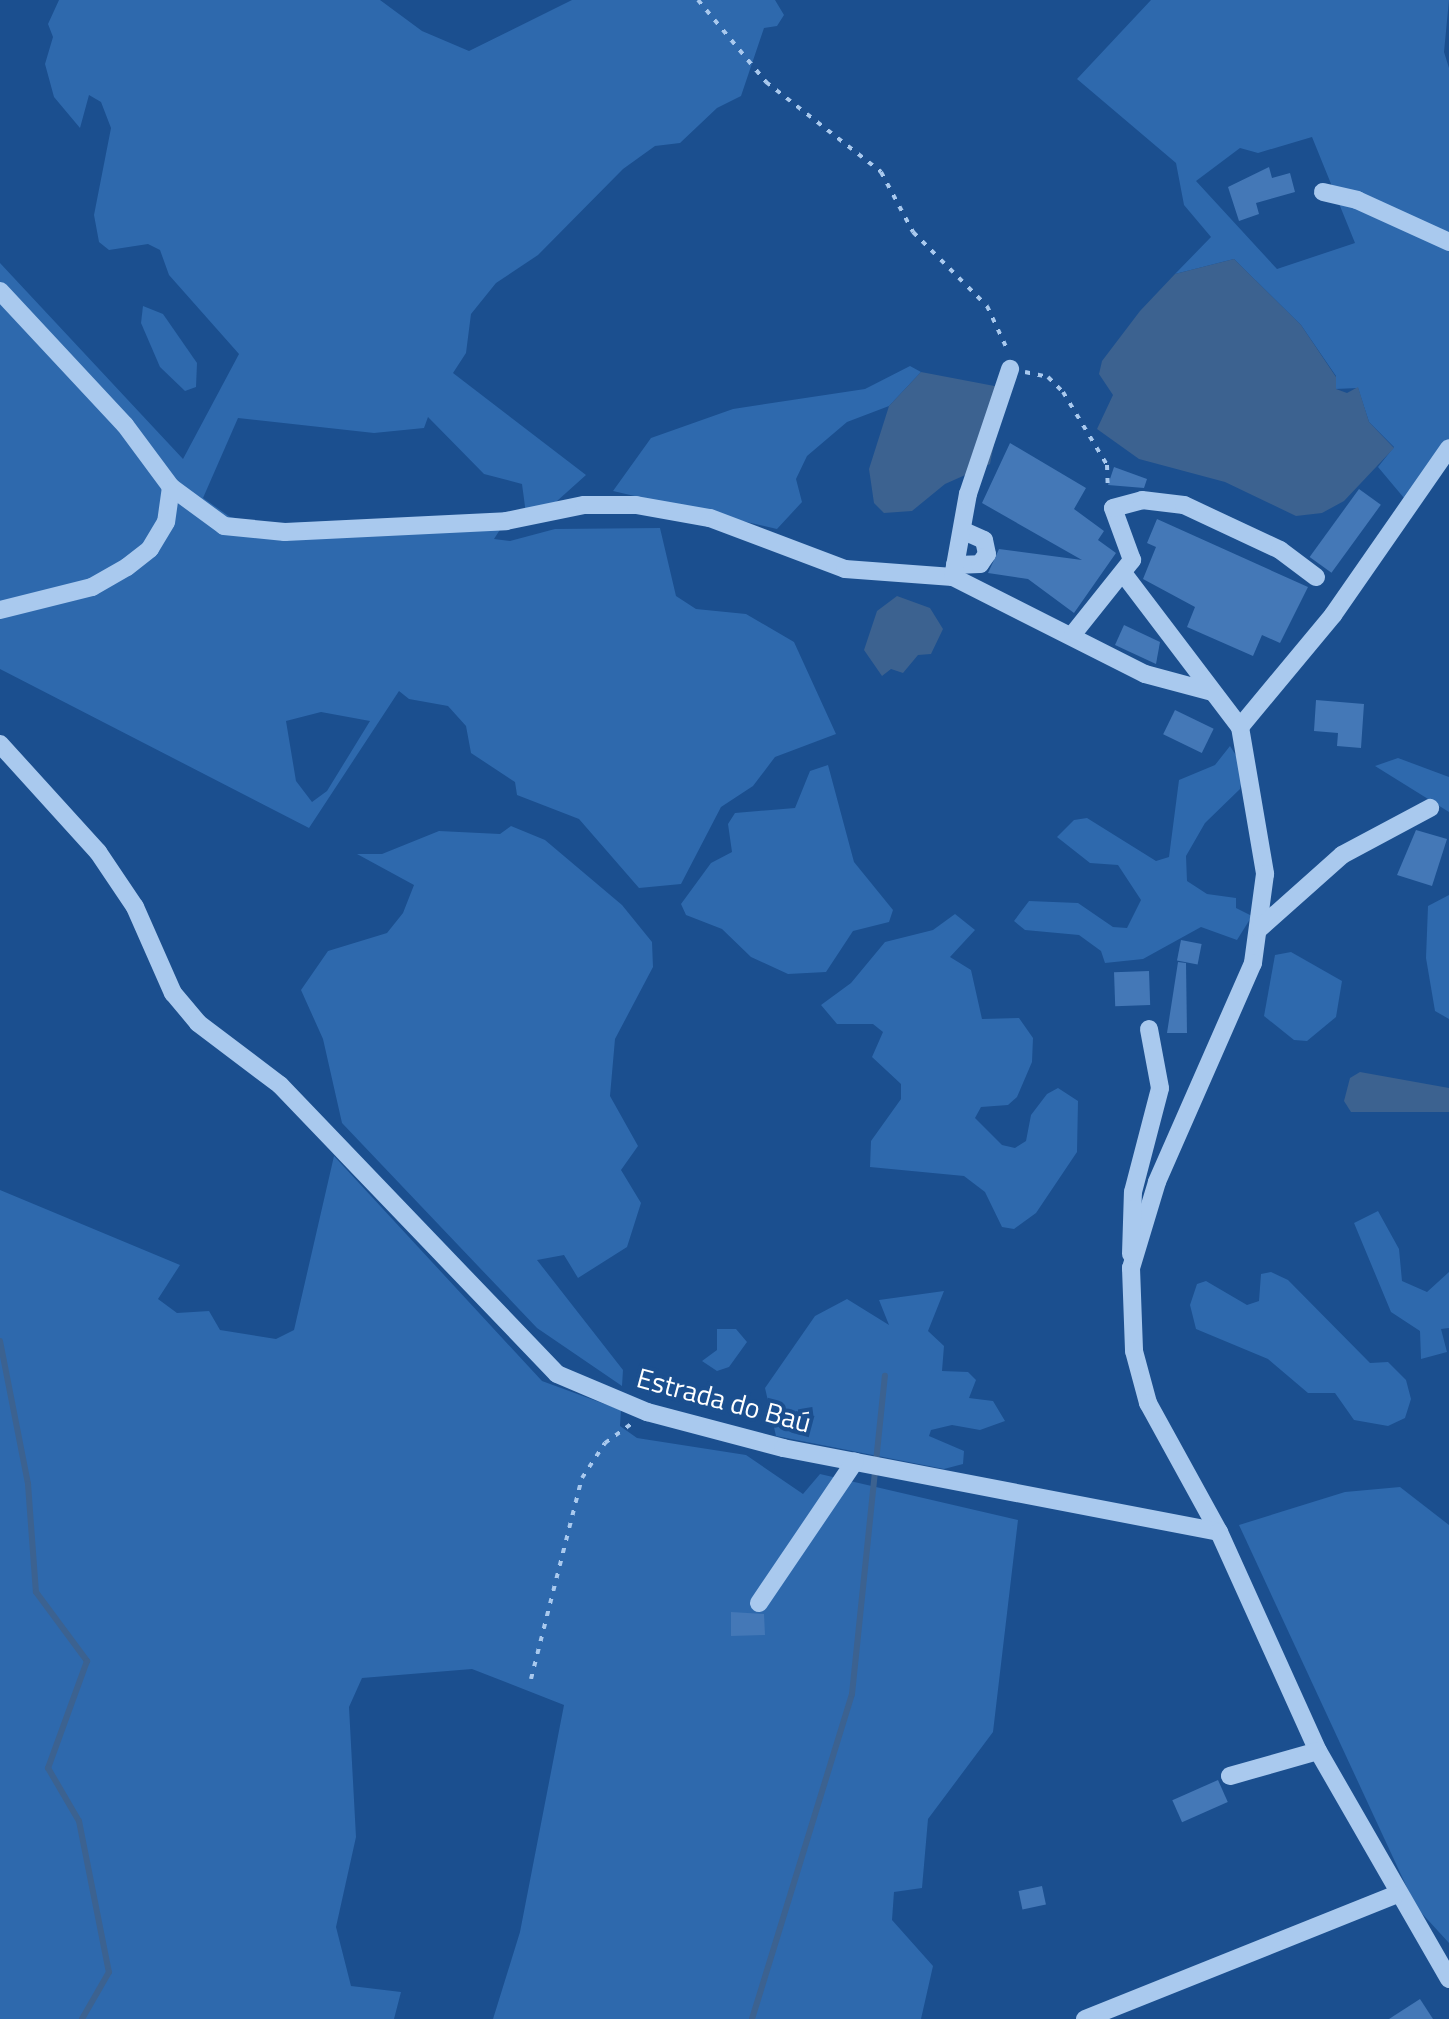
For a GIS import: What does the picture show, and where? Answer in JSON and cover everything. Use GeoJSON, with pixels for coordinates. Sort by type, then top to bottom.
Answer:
{"type":"FeatureCollection","features":[{"type":"Feature","properties":{"kind":"street"},"geometry":{"type":"LineString","coordinates":[[1323,192],[1357,200],[1449,242]]}},
{"type":"Feature","properties":{"kind":"street"},"geometry":{"type":"LineString","coordinates":[[0,290],[125,425],[171,487],[224,526],[285,532],[506,521],[584,505],[636,505],[710,518],[845,569],[954,571],[980,564],[987,554],[984,540],[962,530]]}},
{"type":"Feature","properties":{"kind":"street"},"geometry":{"type":"LineString","coordinates":[[954,571],[962,530],[1010,369]]}},
{"type":"Feature","properties":{"kind":"street"},"geometry":{"type":"LineString","coordinates":[[1240,728],[1333,615],[1449,448]]}},
{"type":"Feature","properties":{"kind":"street"},"geometry":{"type":"LineString","coordinates":[[0,610],[92,587],[127,566],[150,549],[166,522],[171,487]]}},
{"type":"Feature","properties":{"kind":"street"},"geometry":{"type":"LineString","coordinates":[[1073,634],[1123,573],[1132,549],[1112,508],[1142,500],[1184,504],[1280,550],[1316,577]]}},
{"type":"Feature","properties":{"kind":"street"},"geometry":{"type":"LineString","coordinates":[[954,571],[1160,680],[1212,692]]}},
{"type":"Feature","properties":{"kind":"street"},"geometry":{"type":"LineString","coordinates":[[1123,573],[1240,728],[1265,874],[1253,963],[1157,1182],[1131,1268]]}},
{"type":"Feature","properties":{"kind":"street","name":"Estrada do Baú"},"geometry":{"type":"LineString","coordinates":[[0,744],[98,852],[135,906],[173,992],[198,1024],[280,1085],[531,1352],[557,1374],[647,1412],[854,1461],[1219,1532]]}},
{"type":"Feature","properties":{"kind":"street"},"geometry":{"type":"LineString","coordinates":[[1259,929],[1342,855],[1430,808]]}},
{"type":"Feature","properties":{"kind":"street"},"geometry":{"type":"LineString","coordinates":[[1148,1029],[1160,1088],[1133,1192],[1131,1268],[1134,1351],[1148,1403],[1219,1532],[1318,1750],[1395,1895],[1449,1980]]}},
{"type":"Feature","properties":{"kind":"street"},"geometry":{"type":"LineString","coordinates":[[758,1603],[854,1461]]}},
{"type":"Feature","properties":{"kind":"street"},"geometry":{"type":"LineString","coordinates":[[1230,1776],[1318,1750]]}},
{"type":"Feature","properties":{"kind":"street"},"geometry":{"type":"LineString","coordinates":[[1085,2019],[1395,1895]]}},
{"type":"Feature","properties":{"kind":"path"},"geometry":{"type":"LineString","coordinates":[[698,0],[766,82],[881,172],[913,232],[986,306],[1007,345],[1010,369],[1048,377],[1063,392],[1107,465],[1112,508]]}},
{"type":"Feature","properties":{"kind":"path"},"geometry":{"type":"LineString","coordinates":[[531,1680],[582,1478],[604,1443],[647,1412]]}},
{"type":"Feature","properties":{"kind":"shaded area"},"geometry":{"type":"Polygon","coordinates":[[[59,0],[380,0],[422,31],[469,51],[572,0],[775,0],[784,15],[777,26],[764,28],[741,96],[717,108],[680,143],[655,146],[623,169],[538,255],[496,283],[471,314],[466,353],[453,373],[586,475],[547,510],[526,514],[522,484],[484,474],[428,417],[424,428],[374,433],[238,418],[203,498],[230,517],[266,524],[510,514],[494,539],[510,541],[555,529],[660,528],[676,596],[696,609],[746,614],[794,642],[836,734],[775,757],[753,786],[721,807],[681,884],[639,888],[579,819],[517,795],[515,782],[471,753],[466,726],[448,706],[409,699],[399,691],[309,828],[0,669],[0,263],[183,459],[239,354],[169,275],[160,250],[148,244],[109,250],[99,242],[94,215],[111,128],[101,102],[89,95],[80,128],[54,97],[45,64],[53,37],[48,24],[59,0]],[[321,712],[286,721],[296,781],[312,802],[327,791],[370,721],[321,712]]]}},
{"type":"Feature","properties":{"kind":"shaded area"},"geometry":{"type":"Polygon","coordinates":[[[1151,0],[1449,0],[1444,52],[1449,68],[1449,453],[1404,498],[1378,467],[1394,447],[1369,422],[1358,388],[1335,389],[1336,376],[1301,325],[1234,259],[1175,274],[1211,237],[1184,205],[1176,163],[1077,79],[1151,0]],[[1312,137],[1258,153],[1240,148],[1196,181],[1277,269],[1355,243],[1312,137]]]}},
{"type":"Feature","properties":{"kind":"shaded area"},"geometry":{"type":"Polygon","coordinates":[[[1234,259],[1301,325],[1336,377],[1336,389],[1347,393],[1358,387],[1369,422],[1394,448],[1344,501],[1322,513],[1296,516],[1225,482],[1139,459],[1097,429],[1113,395],[1099,374],[1102,361],[1140,311],[1175,274],[1234,259]]]}},
{"type":"Feature","properties":{"kind":"shaded area"},"geometry":{"type":"Polygon","coordinates":[[[143,306],[163,314],[197,363],[196,387],[185,391],[160,367],[141,323],[143,306]]]}},
{"type":"Feature","properties":{"kind":"shaded area"},"geometry":{"type":"Polygon","coordinates":[[[910,366],[921,372],[889,406],[847,422],[807,456],[796,479],[802,502],[777,529],[613,491],[651,438],[733,409],[865,389],[910,366]]]}},
{"type":"Feature","properties":{"kind":"shaded area"},"geometry":{"type":"Polygon","coordinates":[[[921,372],[1005,388],[990,464],[945,484],[912,511],[884,513],[874,503],[869,469],[889,406],[921,372]]]}},
{"type":"Feature","properties":{"kind":"shaded area"},"geometry":{"type":"Polygon","coordinates":[[[897,596],[930,608],[943,629],[931,654],[918,655],[903,673],[891,669],[882,676],[864,650],[877,611],[897,596]]]}},
{"type":"Feature","properties":{"kind":"shaded area"},"geometry":{"type":"Polygon","coordinates":[[[1230,746],[1244,768],[1240,789],[1205,823],[1186,856],[1187,881],[1207,894],[1236,898],[1236,908],[1252,916],[1237,940],[1201,927],[1143,959],[1105,963],[1101,951],[1079,935],[1025,930],[1014,921],[1029,901],[1078,903],[1113,927],[1127,928],[1141,900],[1118,865],[1090,863],[1057,837],[1074,820],[1087,818],[1156,861],[1169,857],[1179,780],[1215,765],[1230,746]]]}},
{"type":"Feature","properties":{"kind":"shaded area"},"geometry":{"type":"Polygon","coordinates":[[[1398,758],[1449,777],[1449,812],[1375,766],[1398,758]]]}},
{"type":"Feature","properties":{"kind":"shaded area"},"geometry":{"type":"Polygon","coordinates":[[[828,765],[854,862],[893,910],[889,922],[853,931],[826,972],[788,974],[751,957],[722,929],[686,915],[681,904],[711,863],[732,852],[728,824],[735,813],[795,808],[810,771],[828,765]]]}},
{"type":"Feature","properties":{"kind":"shaded area"},"geometry":{"type":"Polygon","coordinates":[[[511,826],[545,840],[622,905],[652,942],[653,967],[615,1039],[610,1096],[638,1146],[621,1170],[641,1203],[627,1247],[578,1278],[564,1255],[537,1260],[623,1370],[622,1386],[537,1328],[342,1123],[323,1039],[301,990],[328,951],[387,933],[403,913],[414,885],[357,854],[382,854],[439,831],[500,834],[511,826]]]}},
{"type":"Feature","properties":{"kind":"shaded area"},"geometry":{"type":"Polygon","coordinates":[[[1449,895],[1449,1019],[1435,1011],[1426,958],[1428,906],[1449,895]]]}},
{"type":"Feature","properties":{"kind":"shaded area"},"geometry":{"type":"Polygon","coordinates":[[[955,914],[975,930],[950,957],[971,970],[982,1019],[1019,1018],[1033,1038],[1032,1062],[1017,1097],[1008,1105],[981,1107],[975,1118],[1002,1145],[1015,1148],[1026,1141],[1031,1115],[1047,1094],[1058,1088],[1078,1101],[1077,1152],[1036,1213],[1014,1229],[1002,1227],[985,1192],[964,1176],[870,1167],[871,1141],[901,1099],[901,1084],[872,1057],[883,1032],[873,1024],[837,1024],[821,1005],[851,983],[885,942],[933,930],[955,914]]]}},
{"type":"Feature","properties":{"kind":"shaded area"},"geometry":{"type":"Polygon","coordinates":[[[1291,952],[1342,981],[1336,1017],[1307,1041],[1294,1040],[1264,1016],[1275,955],[1291,952]]]}},
{"type":"Feature","properties":{"kind":"shaded area"},"geometry":{"type":"Polygon","coordinates":[[[1360,1072],[1449,1088],[1449,1112],[1351,1112],[1344,1101],[1350,1078],[1360,1072]]]}},
{"type":"Feature","properties":{"kind":"shaded area"},"geometry":{"type":"Polygon","coordinates":[[[334,1156],[542,1381],[621,1410],[620,1426],[637,1438],[746,1455],[803,1494],[820,1474],[1018,1520],[993,1732],[928,1819],[922,1888],[894,1892],[892,1920],[933,1966],[921,2019],[493,2019],[520,1932],[564,1705],[472,1669],[362,1678],[349,1707],[356,1837],[336,1927],[351,1986],[401,1992],[394,2019],[0,2019],[0,1190],[180,1265],[158,1299],[177,1313],[209,1311],[220,1330],[276,1339],[294,1330],[334,1156]]]}},
{"type":"Feature","properties":{"kind":"shaded area"},"geometry":{"type":"Polygon","coordinates":[[[1378,1211],[1399,1249],[1402,1281],[1427,1292],[1449,1272],[1449,1328],[1441,1329],[1447,1352],[1421,1359],[1420,1331],[1391,1312],[1354,1223],[1378,1211]]]}},
{"type":"Feature","properties":{"kind":"shaded area"},"geometry":{"type":"Polygon","coordinates":[[[1271,1272],[1288,1280],[1370,1363],[1388,1362],[1406,1380],[1411,1399],[1405,1418],[1388,1426],[1354,1420],[1335,1393],[1308,1393],[1268,1359],[1196,1329],[1190,1305],[1197,1284],[1206,1281],[1247,1305],[1259,1301],[1261,1274],[1271,1272]]]}},
{"type":"Feature","properties":{"kind":"shaded area"},"geometry":{"type":"Polygon","coordinates":[[[944,1291],[928,1331],[944,1346],[942,1371],[968,1372],[976,1380],[969,1398],[993,1401],[1005,1421],[980,1430],[952,1425],[931,1430],[929,1436],[964,1451],[963,1464],[944,1469],[776,1436],[765,1388],[815,1316],[847,1299],[889,1325],[879,1300],[944,1291]]]}},
{"type":"Feature","properties":{"kind":"shaded area"},"geometry":{"type":"Polygon","coordinates":[[[717,1329],[736,1329],[747,1342],[729,1367],[717,1371],[702,1361],[717,1350],[717,1329]]]}},
{"type":"Feature","properties":{"kind":"shaded area"},"geometry":{"type":"Polygon","coordinates":[[[1400,1487],[1449,1525],[1449,1943],[1416,1907],[1239,1525],[1345,1492],[1400,1487]]]}},
{"type":"Feature","properties":{"kind":"building"},"geometry":{"type":"Polygon","coordinates":[[[1269,167],[1272,178],[1290,173],[1295,192],[1256,203],[1259,214],[1239,221],[1228,187],[1269,167]]]}},
{"type":"Feature","properties":{"kind":"building"},"geometry":{"type":"Polygon","coordinates":[[[1010,443],[1086,488],[1074,509],[1104,531],[1098,540],[1116,553],[1074,613],[1028,579],[988,573],[999,549],[1082,560],[982,503],[1010,443]]]}},
{"type":"Feature","properties":{"kind":"building"},"geometry":{"type":"Polygon","coordinates":[[[1114,467],[1147,479],[1144,488],[1108,485],[1114,467]]]}},
{"type":"Feature","properties":{"kind":"building"},"geometry":{"type":"Polygon","coordinates":[[[1359,489],[1381,505],[1331,573],[1310,557],[1359,489]]]}},
{"type":"Feature","properties":{"kind":"building"},"geometry":{"type":"Polygon","coordinates":[[[1157,519],[1308,587],[1280,643],[1262,635],[1253,656],[1187,627],[1195,607],[1143,579],[1156,547],[1147,543],[1157,519]]]}},
{"type":"Feature","properties":{"kind":"building"},"geometry":{"type":"Polygon","coordinates":[[[1124,625],[1160,642],[1156,664],[1115,645],[1124,625]]]}},
{"type":"Feature","properties":{"kind":"building"},"geometry":{"type":"Polygon","coordinates":[[[1316,700],[1364,704],[1361,748],[1337,746],[1338,733],[1314,731],[1316,700]]]}},
{"type":"Feature","properties":{"kind":"building"},"geometry":{"type":"Polygon","coordinates":[[[1175,710],[1214,729],[1202,753],[1163,734],[1175,710]]]}},
{"type":"Feature","properties":{"kind":"building"},"geometry":{"type":"Polygon","coordinates":[[[1416,830],[1447,839],[1432,886],[1397,875],[1416,830]]]}},
{"type":"Feature","properties":{"kind":"building"},"geometry":{"type":"Polygon","coordinates":[[[1181,940],[1202,944],[1198,965],[1177,961],[1181,940]]]}},
{"type":"Feature","properties":{"kind":"building"},"geometry":{"type":"Polygon","coordinates":[[[1178,962],[1186,963],[1187,1033],[1167,1033],[1178,962]]]}},
{"type":"Feature","properties":{"kind":"building"},"geometry":{"type":"Polygon","coordinates":[[[1149,971],[1150,1005],[1115,1006],[1114,972],[1149,971]]]}},
{"type":"Feature","properties":{"kind":"building"},"geometry":{"type":"Polygon","coordinates":[[[731,1612],[764,1614],[765,1635],[731,1636],[731,1612]]]}},
{"type":"Feature","properties":{"kind":"building"},"geometry":{"type":"Polygon","coordinates":[[[1218,1780],[1228,1802],[1182,1822],[1172,1800],[1218,1780]]]}},
{"type":"Feature","properties":{"kind":"building"},"geometry":{"type":"Polygon","coordinates":[[[1042,1886],[1046,1905],[1022,1910],[1019,1891],[1042,1886]]]}},
{"type":"Feature","properties":{"kind":"building"},"geometry":{"type":"Polygon","coordinates":[[[1420,1999],[1433,2019],[1389,2019],[1420,1999]]]}},
{"type":"Feature","properties":{"kind":"waterway"},"geometry":{"type":"LineString","coordinates":[[0,1341],[28,1484],[36,1592],[87,1661],[48,1768],[79,1821],[109,1972],[82,2019]]}},
{"type":"Feature","properties":{"kind":"waterway"},"geometry":{"type":"LineString","coordinates":[[752,2019],[852,1694],[885,1376]]}}]}
